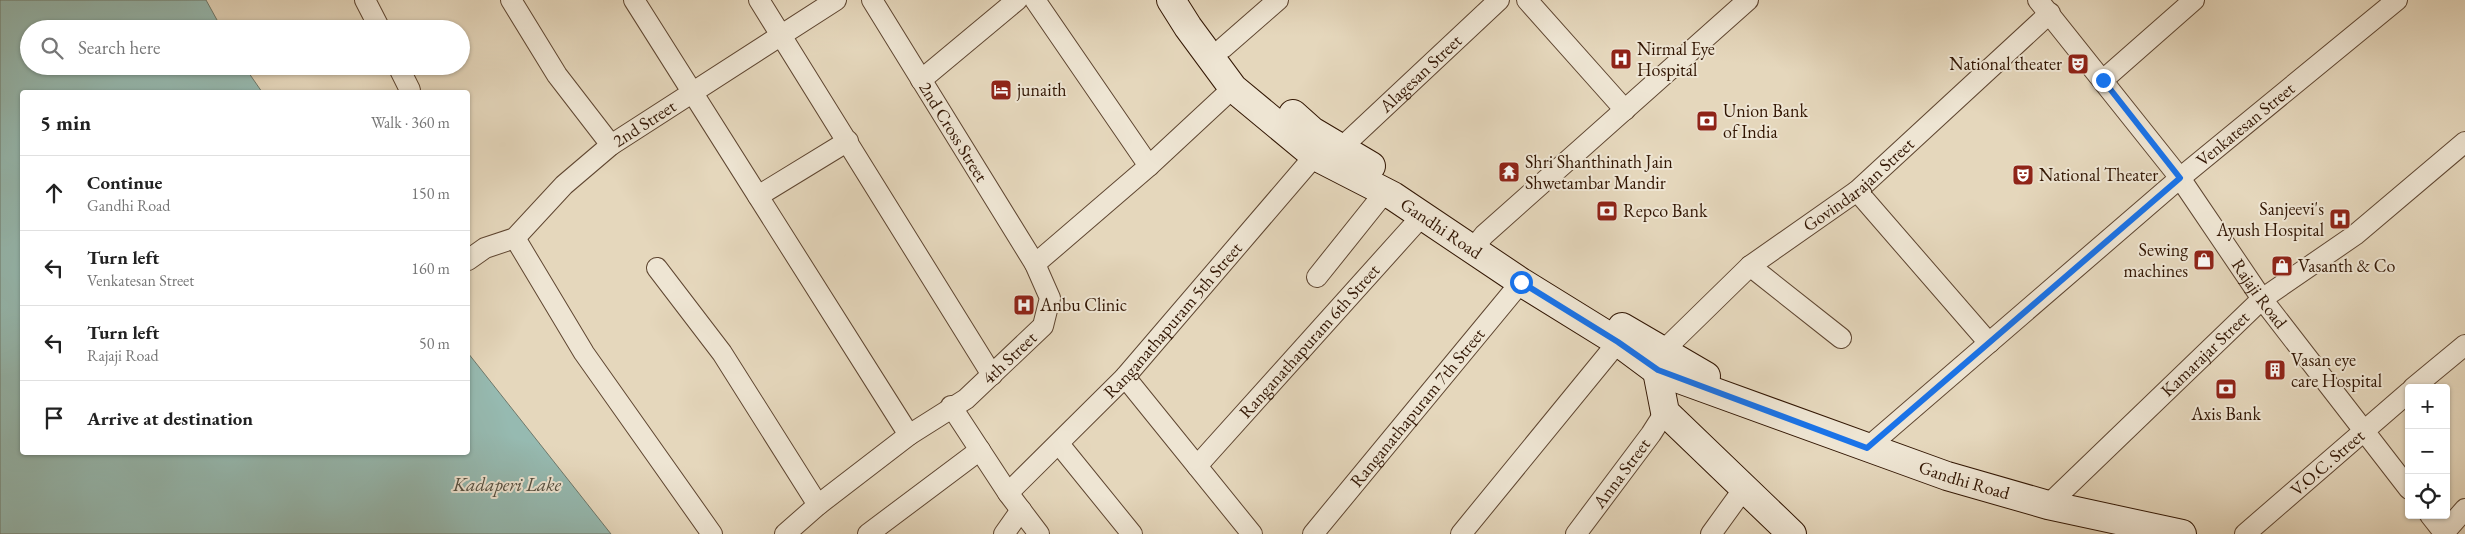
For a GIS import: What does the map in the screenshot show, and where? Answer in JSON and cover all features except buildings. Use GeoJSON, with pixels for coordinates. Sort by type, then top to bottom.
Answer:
{"type":"FeatureCollection","features":[{"type":"Feature","properties":{"kind":"main road","name":"Gandhi Road"},"geometry":{"type":"LineString","coordinates":[[1172,0],[1188,27],[1234,88],[1478,242],[1619,326],[1661,360]]}},
{"type":"Feature","properties":{"kind":"main road","name":"Gandhi Road"},"geometry":{"type":"LineString","coordinates":[[1191,0],[1223,48],[1247,75],[1312,131],[1328,148],[1421,217],[1478,242],[1521,282],[1618,342],[1661,360],[1752,404],[1947,476],[2048,505],[2182,534]]}},
{"type":"Feature","properties":{"kind":"main road"},"geometry":{"type":"LineString","coordinates":[[1661,360],[1665,412],[1792,534]]}},
{"type":"Feature","properties":{"kind":"street"},"geometry":{"type":"LineString","coordinates":[[365,0],[375,20]]}},
{"type":"Feature","properties":{"kind":"street"},"geometry":{"type":"LineString","coordinates":[[511,0],[557,75],[611,145]]}},
{"type":"Feature","properties":{"kind":"street"},"geometry":{"type":"LineString","coordinates":[[634,0],[909,435]]}},
{"type":"Feature","properties":{"kind":"street"},"geometry":{"type":"LineString","coordinates":[[759,0],[992,375]]}},
{"type":"Feature","properties":{"kind":"street","name":"2nd Street"},"geometry":{"type":"LineString","coordinates":[[470,259],[485,248],[515,238],[564,185],[611,145],[836,0]]}},
{"type":"Feature","properties":{"kind":"street","name":"2nd Cross Street"},"geometry":{"type":"LineString","coordinates":[[872,0],[1035,264]]}},
{"type":"Feature","properties":{"kind":"street"},"geometry":{"type":"LineString","coordinates":[[921,80],[1018,0]]}},
{"type":"Feature","properties":{"kind":"street"},"geometry":{"type":"LineString","coordinates":[[1036,0],[1150,166]]}},
{"type":"Feature","properties":{"kind":"street"},"geometry":{"type":"LineString","coordinates":[[1223,48],[1278,0]]}},
{"type":"Feature","properties":{"kind":"street","name":"Alagesan Street"},"geometry":{"type":"LineString","coordinates":[[1328,148],[1499,0]]}},
{"type":"Feature","properties":{"kind":"street"},"geometry":{"type":"LineString","coordinates":[[1527,0],[1625,110]]}},
{"type":"Feature","properties":{"kind":"street"},"geometry":{"type":"LineString","coordinates":[[1478,242],[1748,0]]}},
{"type":"Feature","properties":{"kind":"street"},"geometry":{"type":"LineString","coordinates":[[2103,80],[2194,0]]}},
{"type":"Feature","properties":{"kind":"street","name":"Venkatesan Street"},"geometry":{"type":"LineString","coordinates":[[1867,448],[2180,178],[2397,0]]}},
{"type":"Feature","properties":{"kind":"street","name":"Rajaji Road"},"geometry":{"type":"LineString","coordinates":[[2044,7],[2180,178],[2262,299],[2362,431],[2405,484]]}},
{"type":"Feature","properties":{"kind":"street","name":"Govindarajan Street"},"geometry":{"type":"LineString","coordinates":[[1661,360],[1750,266],[1857,191],[2044,7]]}},
{"type":"Feature","properties":{"kind":"street"},"geometry":{"type":"LineString","coordinates":[[402,75],[410,90]]}},
{"type":"Feature","properties":{"kind":"street"},"geometry":{"type":"LineString","coordinates":[[1035,264],[1150,166],[1234,88]]}},
{"type":"Feature","properties":{"kind":"street"},"geometry":{"type":"LineString","coordinates":[[758,196],[848,141]]}},
{"type":"Feature","properties":{"kind":"street","name":"Kamarajar Street"},"geometry":{"type":"LineString","coordinates":[[2048,505],[2262,299],[2355,235],[2465,142]]}},
{"type":"Feature","properties":{"kind":"street","name":"Ranganathapuram 5th Street"},"geometry":{"type":"LineString","coordinates":[[1008,493],[1125,377],[1328,148]]}},
{"type":"Feature","properties":{"kind":"street"},"geometry":{"type":"LineString","coordinates":[[1857,191],[1989,343]]}},
{"type":"Feature","properties":{"kind":"street"},"geometry":{"type":"LineString","coordinates":[[1317,277],[1385,192]]}},
{"type":"Feature","properties":{"kind":"street","name":"Ranganathapuram 6th Street"},"geometry":{"type":"LineString","coordinates":[[1197,466],[1421,217]]}},
{"type":"Feature","properties":{"kind":"street"},"geometry":{"type":"LineString","coordinates":[[515,238],[584,353],[712,534]]}},
{"type":"Feature","properties":{"kind":"street","name":"4th Street"},"geometry":{"type":"LineString","coordinates":[[784,534],[818,505],[909,435],[951,406],[966,399],[1043,326],[1050,298],[1035,264]]}},
{"type":"Feature","properties":{"kind":"street"},"geometry":{"type":"LineString","coordinates":[[1750,266],[1841,338]]}},
{"type":"Feature","properties":{"kind":"street"},"geometry":{"type":"LineString","coordinates":[[657,268],[722,353],[818,505]]}},
{"type":"Feature","properties":{"kind":"street","name":"Ranganathapuram 7th Street"},"geometry":{"type":"LineString","coordinates":[[1314,534],[1521,282]]}},
{"type":"Feature","properties":{"kind":"street"},"geometry":{"type":"LineString","coordinates":[[1461,534],[1618,342]]}},
{"type":"Feature","properties":{"kind":"street"},"geometry":{"type":"LineString","coordinates":[[2418,384],[2465,345]]}},
{"type":"Feature","properties":{"kind":"street"},"geometry":{"type":"LineString","coordinates":[[1125,377],[1252,534]]}},
{"type":"Feature","properties":{"kind":"street","name":"V.O.C. Street"},"geometry":{"type":"LineString","coordinates":[[2245,534],[2405,395]]}},
{"type":"Feature","properties":{"kind":"street"},"geometry":{"type":"LineString","coordinates":[[951,406],[1008,493],[1039,534]]}},
{"type":"Feature","properties":{"kind":"street","name":"Anna Street"},"geometry":{"type":"LineString","coordinates":[[1576,534],[1652,434],[1665,412]]}},
{"type":"Feature","properties":{"kind":"street"},"geometry":{"type":"LineString","coordinates":[[1059,444],[1132,534]]}},
{"type":"Feature","properties":{"kind":"street"},"geometry":{"type":"LineString","coordinates":[[868,534],[980,450]]}},
{"type":"Feature","properties":{"kind":"street"},"geometry":{"type":"LineString","coordinates":[[1711,534],[1745,487]]}},
{"type":"Feature","properties":{"kind":"street"},"geometry":{"type":"LineString","coordinates":[[1004,534],[1021,510]]}},
{"type":"Feature","properties":{"kind":"street"},"geometry":{"type":"LineString","coordinates":[[2433,519],[2444,533],[2465,510]]}},
{"type":"Feature","properties":{"kind":"water","name":"Kadaperi Lake"},"geometry":{"type":"Polygon","coordinates":[[[0,0],[206,0],[217,20],[20,20],[20,75],[250,75],[261,90],[20,90],[20,455],[470,455],[470,356],[611,534],[0,534],[0,0]]]}},
{"type":"Feature","properties":{"kind":"place","name":"Nirmal Eye Hospital"},"geometry":{"type":"Point","coordinates":[1621,59]}},
{"type":"Feature","properties":{"kind":"place","name":"National theater"},"geometry":{"type":"Point","coordinates":[2078,64]}},
{"type":"Feature","properties":{"kind":"place","name":"junaith"},"geometry":{"type":"Point","coordinates":[1001,90]}},
{"type":"Feature","properties":{"kind":"place","name":"Union Bank of India"},"geometry":{"type":"Point","coordinates":[1707,121]}},
{"type":"Feature","properties":{"kind":"place","name":"Shri Shanthinath Jain Shwetambar Mandir"},"geometry":{"type":"Point","coordinates":[1509,172]}},
{"type":"Feature","properties":{"kind":"place","name":"National Theater"},"geometry":{"type":"Point","coordinates":[2023,175]}},
{"type":"Feature","properties":{"kind":"place","name":"Repco Bank"},"geometry":{"type":"Point","coordinates":[1607,211]}},
{"type":"Feature","properties":{"kind":"place","name":"Sanjeevi's Ayush Hospital"},"geometry":{"type":"Point","coordinates":[2340,219]}},
{"type":"Feature","properties":{"kind":"place","name":"Sewing machines"},"geometry":{"type":"Point","coordinates":[2204,260]}},
{"type":"Feature","properties":{"kind":"place","name":"Vasanth & Co"},"geometry":{"type":"Point","coordinates":[2282,266]}},
{"type":"Feature","properties":{"kind":"place","name":"Anbu Clinic"},"geometry":{"type":"Point","coordinates":[1024,305]}},
{"type":"Feature","properties":{"kind":"place","name":"Vasan eye care Hospital"},"geometry":{"type":"Point","coordinates":[2275,370]}},
{"type":"Feature","properties":{"kind":"place","name":"Axis Bank"},"geometry":{"type":"Point","coordinates":[2226,389]}},
{"type":"Feature","properties":{"kind":"route"},"geometry":{"type":"LineString","coordinates":[[1521,282],[1618,342],[1658,370],[1867,448],[2180,178],[2103,80]]}}]}
